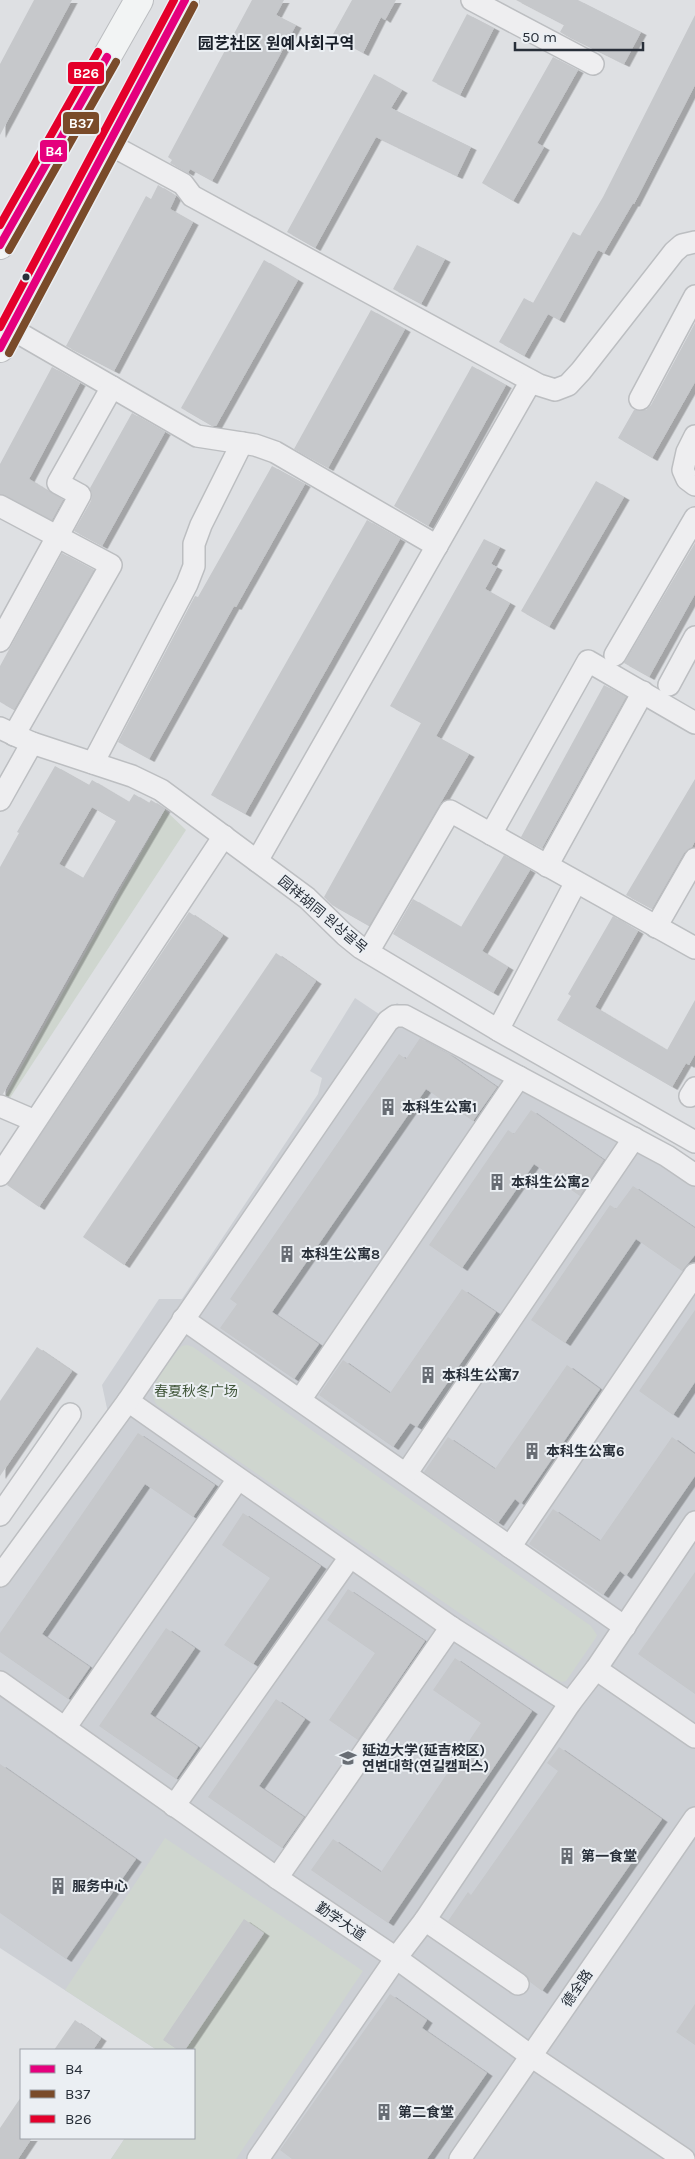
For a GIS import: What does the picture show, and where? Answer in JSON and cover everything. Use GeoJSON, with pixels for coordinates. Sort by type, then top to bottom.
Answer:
{"type":"FeatureCollection","features":[{"type":"Feature","properties":{"kind":"main road"},"geometry":{"type":"LineString","coordinates":[[0,243],[139,0]]}},
{"type":"Feature","properties":{"kind":"main road"},"geometry":{"type":"LineString","coordinates":[[5,338],[185,0]]}},
{"type":"Feature","properties":{"kind":"street"},"geometry":{"type":"LineString","coordinates":[[472,0],[592,64]]}},
{"type":"Feature","properties":{"kind":"street"},"geometry":{"type":"LineString","coordinates":[[105,150],[177,196],[192,196],[531,381],[555,390],[568,385],[581,371],[674,252],[682,245],[695,242]]}},
{"type":"Feature","properties":{"kind":"street"},"geometry":{"type":"LineString","coordinates":[[640,399],[695,296]]}},
{"type":"Feature","properties":{"kind":"street"},"geometry":{"type":"LineString","coordinates":[[5,338],[112,387],[197,436],[255,445],[275,452],[437,546]]}},
{"type":"Feature","properties":{"kind":"street"},"geometry":{"type":"LineString","coordinates":[[257,861],[531,381]]}},
{"type":"Feature","properties":{"kind":"street"},"geometry":{"type":"LineString","coordinates":[[0,641],[80,495],[58,483],[112,387]]}},
{"type":"Feature","properties":{"kind":"street"},"geometry":{"type":"LineString","coordinates":[[695,436],[687,452],[683,470],[687,479],[695,485]]}},
{"type":"Feature","properties":{"kind":"street"},"geometry":{"type":"LineString","coordinates":[[93,763],[188,584],[194,566],[194,544],[200,525],[242,443]]}},
{"type":"Feature","properties":{"kind":"street"},"geometry":{"type":"LineString","coordinates":[[0,506],[111,565],[15,736],[0,800]]}},
{"type":"Feature","properties":{"kind":"street"},"geometry":{"type":"LineString","coordinates":[[615,655],[695,518]]}},
{"type":"Feature","properties":{"kind":"street"},"geometry":{"type":"LineString","coordinates":[[669,685],[695,637]]}},
{"type":"Feature","properties":{"kind":"street"},"geometry":{"type":"LineString","coordinates":[[491,834],[588,661],[695,723]]}},
{"type":"Feature","properties":{"kind":"street"},"geometry":{"type":"LineString","coordinates":[[547,866],[643,692]]}},
{"type":"Feature","properties":{"kind":"street","name":"园祥胡同 원상골목"},"geometry":{"type":"LineString","coordinates":[[15,736],[132,776],[161,790],[307,898],[345,935],[368,952],[498,1030],[695,1142]]}},
{"type":"Feature","properties":{"kind":"street"},"geometry":{"type":"LineString","coordinates":[[368,952],[450,811],[695,948]]}},
{"type":"Feature","properties":{"kind":"street"},"geometry":{"type":"LineString","coordinates":[[0,1175],[224,836]]}},
{"type":"Feature","properties":{"kind":"street"},"geometry":{"type":"LineString","coordinates":[[656,927],[695,859]]}},
{"type":"Feature","properties":{"kind":"street"},"geometry":{"type":"LineString","coordinates":[[498,1030],[576,882]]}},
{"type":"Feature","properties":{"kind":"street"},"geometry":{"type":"LineString","coordinates":[[0,1576],[128,1401],[388,1021],[395,1016],[405,1016],[634,1138],[695,1175]]}},
{"type":"Feature","properties":{"kind":"street"},"geometry":{"type":"LineString","coordinates":[[300,1400],[519,1077]]}},
{"type":"Feature","properties":{"kind":"street"},"geometry":{"type":"LineString","coordinates":[[0,1106],[35,1121]]}},
{"type":"Feature","properties":{"kind":"street"},"geometry":{"type":"LineString","coordinates":[[406,1474],[634,1138]]}},
{"type":"Feature","properties":{"kind":"street"},"geometry":{"type":"LineString","coordinates":[[510,1547],[695,1274]]}},
{"type":"Feature","properties":{"kind":"street"},"geometry":{"type":"LineString","coordinates":[[183,1318],[625,1627]]}},
{"type":"Feature","properties":{"kind":"street"},"geometry":{"type":"LineString","coordinates":[[128,1401],[238,1480],[451,1627],[570,1703]]}},
{"type":"Feature","properties":{"kind":"street"},"geometry":{"type":"LineString","coordinates":[[0,1515],[70,1414]]}},
{"type":"Feature","properties":{"kind":"street"},"geometry":{"type":"LineString","coordinates":[[65,1728],[238,1480]]}},
{"type":"Feature","properties":{"kind":"street"},"geometry":{"type":"LineString","coordinates":[[258,2159],[424,1920],[695,1522]]}},
{"type":"Feature","properties":{"kind":"street"},"geometry":{"type":"LineString","coordinates":[[174,1806],[350,1557]]}},
{"type":"Feature","properties":{"kind":"street"},"geometry":{"type":"LineString","coordinates":[[277,1878],[451,1627]]}},
{"type":"Feature","properties":{"kind":"street"},"geometry":{"type":"LineString","coordinates":[[596,1669],[695,1737]]}},
{"type":"Feature","properties":{"kind":"street","name":"勤学大道"},"geometry":{"type":"LineString","coordinates":[[0,1682],[277,1878],[396,1958],[531,2056],[684,2159]]}},
{"type":"Feature","properties":{"kind":"street","name":"德全路"},"geometry":{"type":"LineString","coordinates":[[460,2159],[695,1818]]}},
{"type":"Feature","properties":{"kind":"street"},"geometry":{"type":"LineString","coordinates":[[424,1920],[518,1984]]}},
{"type":"Feature","properties":{"kind":"shaded area","name":"延边大学(延吉校区) 연변대학(연길캠퍼스)"},"geometry":{"type":"Polygon","coordinates":[[[355,998],[382,1016],[397,1003],[674,1152],[695,1166],[695,2159],[111,2159],[124,2139],[195,2139],[195,2049],[155,2049],[0,1948],[0,1569],[108,1413],[102,1385],[159,1299],[182,1299],[318,1094],[322,1078],[310,1071],[355,998]]]}},
{"type":"Feature","properties":{"kind":"green space"},"geometry":{"type":"Polygon","coordinates":[[[165,810],[186,830],[8,1101],[2,1102],[165,810]]]}},
{"type":"Feature","properties":{"kind":"green space","name":"春夏秋冬广场"},"geometry":{"type":"Polygon","coordinates":[[[182,1346],[193,1347],[591,1626],[597,1635],[566,1681],[562,1682],[554,1678],[157,1405],[153,1391],[155,1384],[178,1350],[182,1346]]]}},
{"type":"Feature","properties":{"kind":"green space"},"geometry":{"type":"Polygon","coordinates":[[[165,1838],[363,1971],[236,2159],[111,2159],[124,2139],[195,2139],[195,2049],[155,2049],[65,1990],[165,1838]]]}},
{"type":"Feature","properties":{"kind":"building"},"geometry":{"type":"Polygon","coordinates":[[[34,0],[72,0],[0,135],[0,64],[34,0]]]}},
{"type":"Feature","properties":{"kind":"building"},"geometry":{"type":"Polygon","coordinates":[[[252,0],[284,0],[276,15],[296,25],[212,181],[190,169],[188,173],[170,163],[172,160],[168,157],[252,0]]]}},
{"type":"Feature","properties":{"kind":"building"},"geometry":{"type":"Polygon","coordinates":[[[352,0],[396,0],[385,20],[381,17],[363,53],[332,36],[352,0]]]}},
{"type":"Feature","properties":{"kind":"building"},"geometry":{"type":"Polygon","coordinates":[[[516,0],[578,0],[641,32],[624,64],[565,35],[560,32],[564,25],[516,0]]]}},
{"type":"Feature","properties":{"kind":"building"},"geometry":{"type":"Polygon","coordinates":[[[467,14],[494,28],[460,95],[432,81],[467,14]]]}},
{"type":"Feature","properties":{"kind":"building"},"geometry":{"type":"Polygon","coordinates":[[[695,15],[695,85],[634,204],[604,253],[598,250],[559,320],[548,314],[524,356],[499,342],[524,298],[533,303],[573,232],[580,236],[603,197],[695,15]]]}},
{"type":"Feature","properties":{"kind":"building"},"geometry":{"type":"Polygon","coordinates":[[[553,57],[578,70],[537,143],[544,147],[513,201],[482,183],[553,57]]]}},
{"type":"Feature","properties":{"kind":"building"},"geometry":{"type":"Polygon","coordinates":[[[374,74],[402,90],[391,108],[471,147],[457,176],[376,137],[315,248],[287,232],[374,74]]]}},
{"type":"Feature","properties":{"kind":"building"},"geometry":{"type":"Polygon","coordinates":[[[158,185],[176,196],[170,209],[193,222],[114,371],[66,346],[146,196],[151,199],[158,185]]]}},
{"type":"Feature","properties":{"kind":"building"},"geometry":{"type":"Polygon","coordinates":[[[417,245],[445,259],[421,304],[393,289],[417,245]]]}},
{"type":"Feature","properties":{"kind":"building"},"geometry":{"type":"Polygon","coordinates":[[[264,260],[298,280],[216,426],[212,426],[181,408],[264,260]]]}},
{"type":"Feature","properties":{"kind":"building"},"geometry":{"type":"Polygon","coordinates":[[[371,310],[405,329],[328,468],[294,449],[371,310]]]}},
{"type":"Feature","properties":{"kind":"building"},"geometry":{"type":"Polygon","coordinates":[[[695,323],[695,382],[652,458],[618,438],[634,410],[646,410],[651,405],[695,323]]]}},
{"type":"Feature","properties":{"kind":"building"},"geometry":{"type":"Polygon","coordinates":[[[472,366],[506,385],[428,526],[394,506],[472,366]]]}},
{"type":"Feature","properties":{"kind":"building"},"geometry":{"type":"Polygon","coordinates":[[[52,367],[80,383],[29,479],[63,500],[52,520],[0,494],[0,464],[52,367]]]}},
{"type":"Feature","properties":{"kind":"building"},"geometry":{"type":"Polygon","coordinates":[[[132,413],[165,432],[102,546],[74,531],[91,501],[92,494],[90,488],[132,413]]]}},
{"type":"Feature","properties":{"kind":"building"},"geometry":{"type":"Polygon","coordinates":[[[272,466],[305,484],[236,607],[234,606],[149,759],[118,742],[195,596],[198,597],[272,466]]]}},
{"type":"Feature","properties":{"kind":"building"},"geometry":{"type":"Polygon","coordinates":[[[596,481],[624,497],[549,627],[521,611],[596,481]]]}},
{"type":"Feature","properties":{"kind":"building"},"geometry":{"type":"Polygon","coordinates":[[[367,520],[400,539],[245,814],[211,795],[367,520]]]}},
{"type":"Feature","properties":{"kind":"building"},"geometry":{"type":"Polygon","coordinates":[[[484,539],[500,547],[491,564],[497,567],[485,589],[510,603],[436,736],[469,754],[369,926],[332,905],[324,897],[421,723],[390,706],[484,539]]]}},
{"type":"Feature","properties":{"kind":"building"},"geometry":{"type":"Polygon","coordinates":[[[695,543],[695,594],[649,677],[624,663],[695,543]]]}},
{"type":"Feature","properties":{"kind":"building"},"geometry":{"type":"Polygon","coordinates":[[[62,553],[94,570],[14,710],[0,702],[0,666],[62,553]]]}},
{"type":"Feature","properties":{"kind":"building"},"geometry":{"type":"Polygon","coordinates":[[[604,685],[626,697],[542,848],[521,837],[604,685]]]}},
{"type":"Feature","properties":{"kind":"building"},"geometry":{"type":"Polygon","coordinates":[[[55,766],[89,785],[92,780],[129,802],[134,794],[149,803],[151,800],[165,809],[3,1094],[0,1094],[0,867],[19,833],[17,832],[55,766]],[[92,807],[59,864],[83,878],[116,821],[92,807]]]}},
{"type":"Feature","properties":{"kind":"building"},"geometry":{"type":"Polygon","coordinates":[[[695,779],[695,841],[692,847],[684,853],[652,909],[626,895],[695,779]]]}},
{"type":"Feature","properties":{"kind":"building"},"geometry":{"type":"Polygon","coordinates":[[[504,855],[530,870],[482,951],[508,967],[493,993],[393,934],[413,899],[461,927],[504,855]]]}},
{"type":"Feature","properties":{"kind":"building"},"geometry":{"type":"Polygon","coordinates":[[[189,912],[223,935],[39,1207],[7,1185],[189,912]]]}},
{"type":"Feature","properties":{"kind":"building"},"geometry":{"type":"Polygon","coordinates":[[[613,916],[638,931],[595,1007],[667,1050],[695,1000],[695,1054],[689,1065],[686,1063],[672,1087],[557,1020],[571,996],[568,994],[613,916]]]}},
{"type":"Feature","properties":{"kind":"building"},"geometry":{"type":"Polygon","coordinates":[[[276,953],[316,981],[124,1265],[83,1237],[276,953]]]}},
{"type":"Feature","properties":{"kind":"building"},"geometry":{"type":"Polygon","coordinates":[[[420,1038],[449,1054],[497,1087],[473,1121],[426,1089],[272,1312],[319,1344],[294,1379],[220,1328],[237,1304],[230,1299],[399,1054],[406,1059],[420,1038]]]}},
{"type":"Feature","properties":{"kind":"building","name":"本科生公寓2"},"geometry":{"type":"Polygon","coordinates":[[[531,1110],[604,1160],[580,1196],[534,1164],[462,1268],[429,1245],[508,1130],[514,1134],[531,1110]]]}},
{"type":"Feature","properties":{"kind":"building"},"geometry":{"type":"Polygon","coordinates":[[[633,1186],[695,1228],[695,1255],[682,1271],[636,1239],[565,1343],[531,1320],[610,1205],[616,1209],[633,1186]]]}},
{"type":"Feature","properties":{"kind":"building","name":"本科生公寓7"},"geometry":{"type":"Polygon","coordinates":[[[462,1289],[496,1312],[417,1427],[410,1423],[393,1447],[319,1395],[343,1360],[390,1393],[462,1289]]]}},
{"type":"Feature","properties":{"kind":"building"},"geometry":{"type":"Polygon","coordinates":[[[695,1310],[695,1382],[673,1415],[639,1391],[695,1310]]]}},
{"type":"Feature","properties":{"kind":"building"},"geometry":{"type":"Polygon","coordinates":[[[37,1347],[72,1371],[0,1476],[0,1401],[37,1347]]]}},
{"type":"Feature","properties":{"kind":"building","name":"本科生公寓6"},"geometry":{"type":"Polygon","coordinates":[[[567,1365],[600,1389],[521,1504],[515,1499],[498,1523],[424,1472],[448,1437],[495,1469],[567,1365]]]}},
{"type":"Feature","properties":{"kind":"building"},"geometry":{"type":"Polygon","coordinates":[[[138,1433],[215,1485],[193,1517],[145,1484],[42,1634],[90,1667],[68,1699],[0,1652],[0,1633],[138,1433]]]}},
{"type":"Feature","properties":{"kind":"building"},"geometry":{"type":"Polygon","coordinates":[[[672,1437],[695,1454],[695,1476],[626,1576],[620,1571],[603,1595],[529,1544],[553,1509],[600,1541],[672,1437]]]}},
{"type":"Feature","properties":{"kind":"building"},"geometry":{"type":"Polygon","coordinates":[[[243,1513],[321,1566],[253,1664],[224,1645],[270,1578],[222,1545],[243,1513]]]}},
{"type":"Feature","properties":{"kind":"building"},"geometry":{"type":"Polygon","coordinates":[[[695,1572],[695,1694],[638,1654],[695,1572]]]}},
{"type":"Feature","properties":{"kind":"building"},"geometry":{"type":"Polygon","coordinates":[[[348,1589],[425,1641],[358,1740],[329,1720],[375,1653],[327,1620],[348,1589]]]}},
{"type":"Feature","properties":{"kind":"building"},"geometry":{"type":"Polygon","coordinates":[[[166,1628],[195,1648],[150,1714],[198,1747],[176,1779],[99,1726],[166,1628]]]}},
{"type":"Feature","properties":{"kind":"building"},"geometry":{"type":"Polygon","coordinates":[[[455,1658],[532,1711],[388,1923],[311,1870],[333,1839],[381,1872],[481,1723],[433,1690],[455,1658]]]}},
{"type":"Feature","properties":{"kind":"building"},"geometry":{"type":"Polygon","coordinates":[[[276,1699],[305,1719],[259,1786],[304,1817],[282,1848],[208,1797],[276,1699]]]}},
{"type":"Feature","properties":{"kind":"building","name":"第一食堂"},"geometry":{"type":"Polygon","coordinates":[[[559,1747],[662,1819],[542,1991],[530,1982],[525,1974],[448,1921],[468,1892],[471,1895],[558,1771],[547,1763],[559,1747]]]}},
{"type":"Feature","properties":{"kind":"building","name":"服务中心"},"geometry":{"type":"Polygon","coordinates":[[[0,1764],[136,1859],[66,1959],[0,1913],[0,1764]]]}},
{"type":"Feature","properties":{"kind":"building"},"geometry":{"type":"Polygon","coordinates":[[[244,1919],[264,1933],[186,2049],[176,2049],[163,2040],[244,1919]]]}},
{"type":"Feature","properties":{"kind":"building","name":"第二食堂"},"geometry":{"type":"Polygon","coordinates":[[[390,1994],[427,2020],[422,2028],[487,2073],[427,2159],[292,2159],[280,2150],[390,1994]]]}},
{"type":"Feature","properties":{"kind":"building"},"geometry":{"type":"Polygon","coordinates":[[[695,2004],[695,2045],[676,2032],[695,2004]]]}},
{"type":"Feature","properties":{"kind":"building"},"geometry":{"type":"Polygon","coordinates":[[[75,2020],[101,2038],[94,2049],[55,2049],[75,2020]]]}},
{"type":"Feature","properties":{"kind":"building"},"geometry":{"type":"Polygon","coordinates":[[[20,2098],[20,2139],[31,2139],[18,2159],[0,2159],[0,2128],[20,2098]]]}},
{"type":"Feature","properties":{"kind":"transit line","name":"B26"},"geometry":{"type":"LineString","coordinates":[[0,327],[174,0]]}},
{"type":"Feature","properties":{"kind":"transit line","name":"B4"},"geometry":{"type":"LineString","coordinates":[[0,348],[185,0]]}},
{"type":"Feature","properties":{"kind":"transit line","name":"B37"},"geometry":{"type":"LineString","coordinates":[[9,353],[194,5]]}},
{"type":"Feature","properties":{"kind":"transit line","name":"B26"},"geometry":{"type":"LineString","coordinates":[[0,225],[98,52]]}},
{"type":"Feature","properties":{"kind":"transit line","name":"B4"},"geometry":{"type":"LineString","coordinates":[[0,245],[107,57]]}},
{"type":"Feature","properties":{"kind":"transit line","name":"B37"},"geometry":{"type":"LineString","coordinates":[[9,250],[116,62]]}},
{"type":"Feature","properties":{"kind":"place","name":"本科生公寓1"},"geometry":{"type":"Point","coordinates":[388,1107]}},
{"type":"Feature","properties":{"kind":"place","name":"本科生公寓2"},"geometry":{"type":"Point","coordinates":[497,1182]}},
{"type":"Feature","properties":{"kind":"place","name":"本科生公寓8"},"geometry":{"type":"Point","coordinates":[287,1254]}},
{"type":"Feature","properties":{"kind":"place","name":"本科生公寓7"},"geometry":{"type":"Point","coordinates":[428,1375]}},
{"type":"Feature","properties":{"kind":"place","name":"本科生公寓6"},"geometry":{"type":"Point","coordinates":[532,1451]}},
{"type":"Feature","properties":{"kind":"place","name":"延边大学(延吉校区) 연변대학(연길캠퍼스)"},"geometry":{"type":"Point","coordinates":[348,1758]}},
{"type":"Feature","properties":{"kind":"place","name":"第一食堂"},"geometry":{"type":"Point","coordinates":[567,1856]}},
{"type":"Feature","properties":{"kind":"place","name":"服务中心"},"geometry":{"type":"Point","coordinates":[58,1886]}},
{"type":"Feature","properties":{"kind":"place","name":"第二食堂"},"geometry":{"type":"Point","coordinates":[384,2112]}},
{"type":"Feature","properties":{"kind":"district","name":"园艺社区 원예사회구역"},"geometry":{"type":"Point","coordinates":[276,43]}}]}
